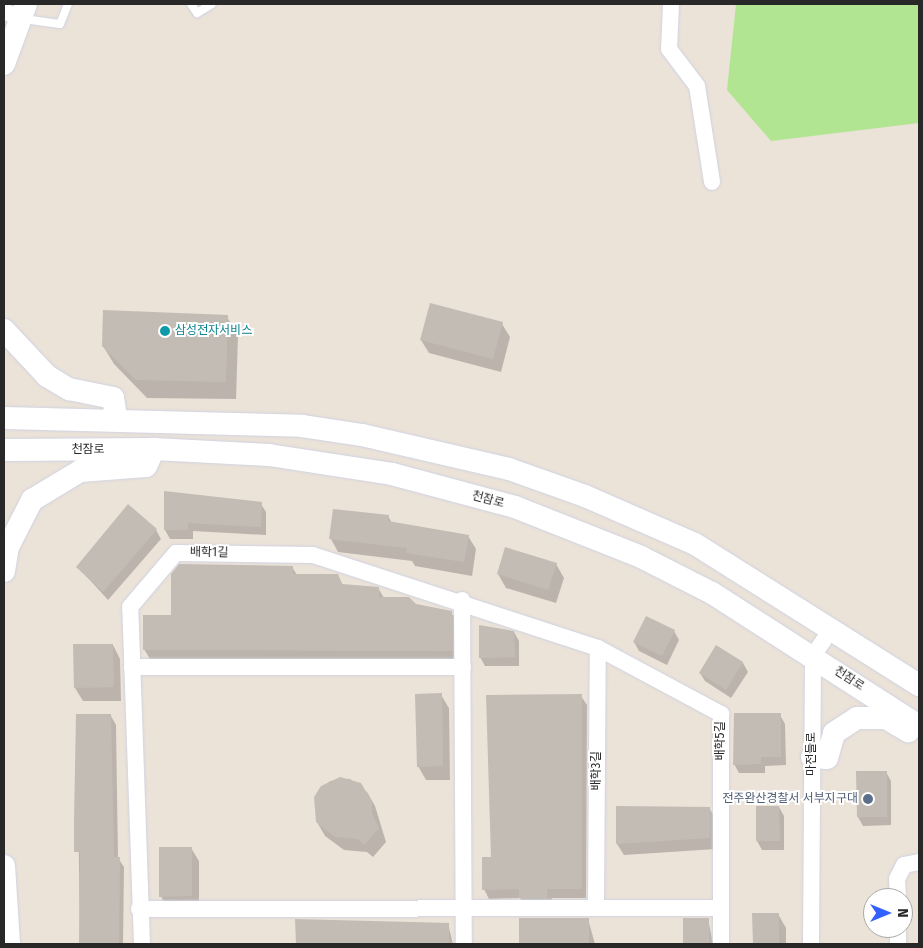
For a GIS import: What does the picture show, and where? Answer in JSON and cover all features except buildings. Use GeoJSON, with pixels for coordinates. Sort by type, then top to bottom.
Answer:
{"type":"FeatureCollection","features":[{"type":"Feature","properties":{"kind":"street"},"geometry":{"type":"LineString","coordinates":[[671,4],[669,49],[697,86],[712,182]]}},
{"type":"Feature","properties":{"kind":"street"},"geometry":{"type":"LineString","coordinates":[[4,64],[16,11]]}},
{"type":"Feature","properties":{"kind":"street"},"geometry":{"type":"LineString","coordinates":[[4,330],[46,376],[69,389],[113,398],[116,418]]}},
{"type":"Feature","properties":{"kind":"street"},"geometry":{"type":"LineString","coordinates":[[4,418],[116,418],[302,426],[362,435],[509,469],[585,496],[695,544],[919,686]]}},
{"type":"Feature","properties":{"kind":"street"},"geometry":{"type":"LineString","coordinates":[[4,571],[8,547],[32,500],[80,471],[146,466],[154,449]]}},
{"type":"Feature","properties":{"kind":"street","name":"천잠로"},"geometry":{"type":"LineString","coordinates":[[4,450],[154,449],[269,455],[392,474],[515,507],[641,557],[712,593],[918,725]]}},
{"type":"Feature","properties":{"kind":"street","name":"배학1길"},"geometry":{"type":"LineString","coordinates":[[142,944],[139,909],[130,607],[176,553],[313,556],[462,600]]}},
{"type":"Feature","properties":{"kind":"street"},"geometry":{"type":"LineString","coordinates":[[464,944],[462,600],[598,648]]}},
{"type":"Feature","properties":{"kind":"street"},"geometry":{"type":"LineString","coordinates":[[812,656],[831,629]]}},
{"type":"Feature","properties":{"kind":"street","name":"배학3길"},"geometry":{"type":"LineString","coordinates":[[596,906],[598,648]]}},
{"type":"Feature","properties":{"kind":"street","name":"배학5길"},"geometry":{"type":"LineString","coordinates":[[598,648],[721,714],[721,944]]}},
{"type":"Feature","properties":{"kind":"street","name":"마전들로"},"geometry":{"type":"LineString","coordinates":[[811,944],[812,656]]}},
{"type":"Feature","properties":{"kind":"street"},"geometry":{"type":"LineString","coordinates":[[132,667],[463,667]]}},
{"type":"Feature","properties":{"kind":"street"},"geometry":{"type":"LineString","coordinates":[[812,757],[827,758],[834,733],[857,718],[886,718],[911,733],[918,725]]}},
{"type":"Feature","properties":{"kind":"street"},"geometry":{"type":"LineString","coordinates":[[897,888],[897,879],[904,865],[919,862]]}},
{"type":"Feature","properties":{"kind":"street"},"geometry":{"type":"LineString","coordinates":[[4,866],[9,944]]}},
{"type":"Feature","properties":{"kind":"street"},"geometry":{"type":"LineString","coordinates":[[139,909],[464,905],[721,908]]}},
{"type":"Feature","properties":{"kind":"lane"},"geometry":{"type":"LineString","coordinates":[[16,11],[60,24],[68,4]]}},
{"type":"Feature","properties":{"kind":"lane"},"geometry":{"type":"LineString","coordinates":[[191,4],[197,13],[212,4]]}},
{"type":"Feature","properties":{"kind":"green space"},"geometry":{"type":"Polygon","coordinates":[[[736,4],[919,4],[919,123],[771,141],[727,90],[736,4]]]}},
{"type":"Feature","properties":{"kind":"place","name":"삼성전자서비스"},"geometry":{"type":"Point","coordinates":[165,331]}},
{"type":"Feature","properties":{"kind":"place","name":"전주완산경찰서 서부지구대"},"geometry":{"type":"Point","coordinates":[868,799]}}]}
